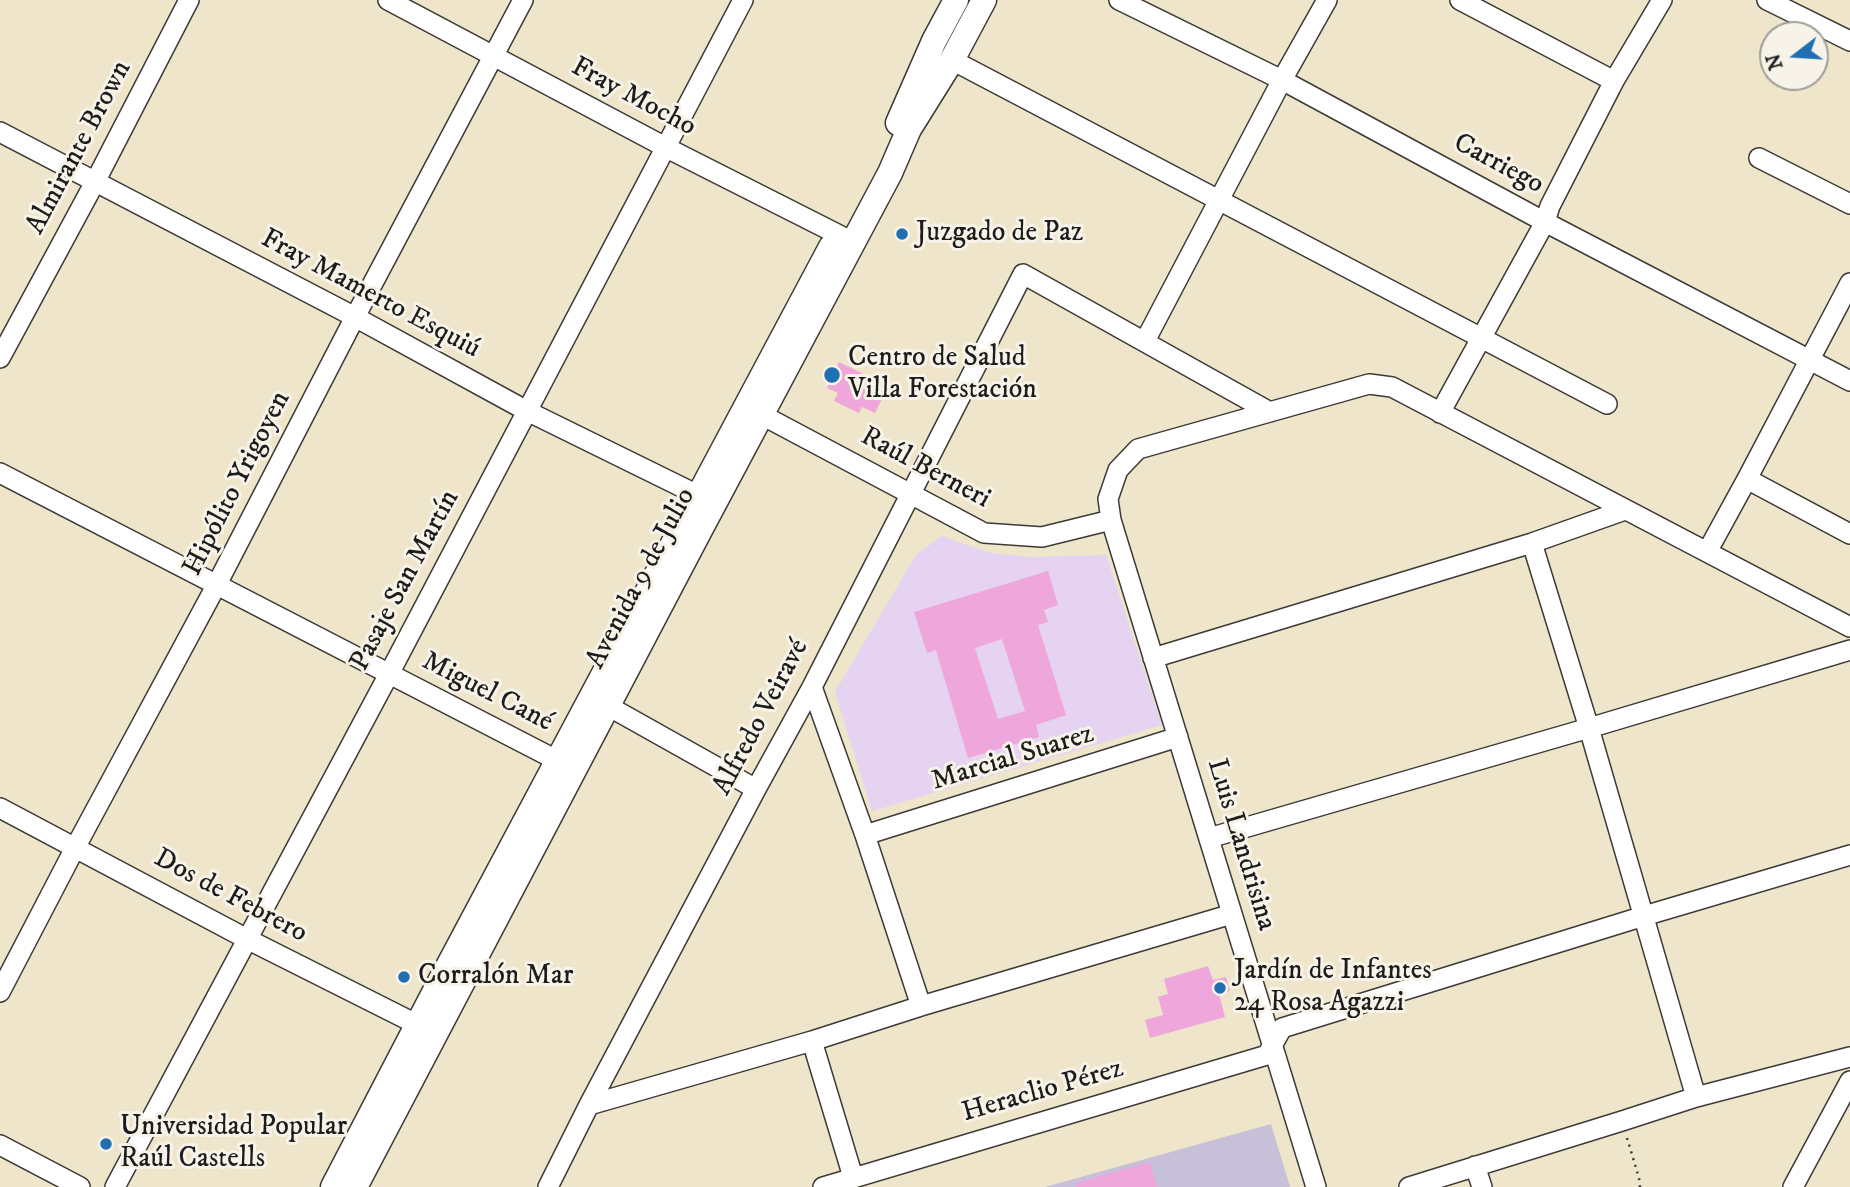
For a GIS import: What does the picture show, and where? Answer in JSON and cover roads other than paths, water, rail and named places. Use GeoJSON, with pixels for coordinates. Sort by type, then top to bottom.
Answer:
{"type":"FeatureCollection","features":[{"type":"Feature","properties":{"kind":"main road","name":"Avenida 9 de Julio"},"geometry":{"type":"LineString","coordinates":[[567,766],[608,706],[707,499],[762,415],[846,238],[934,41],[956,0]]}},
{"type":"Feature","properties":{"kind":"main road","name":"Avenida 9 de Julio"},"geometry":{"type":"LineString","coordinates":[[333,1187],[426,1029],[846,238],[890,173],[909,129],[952,60],[984,0]]}},
{"type":"Feature","properties":{"kind":"main road","name":"Avenida 9 de Julio"},"geometry":{"type":"LineString","coordinates":[[355,1187],[426,1029]]}},
{"type":"Feature","properties":{"kind":"street","name":"Almirante Brown"},"geometry":{"type":"LineString","coordinates":[[0,358],[189,0]]}},
{"type":"Feature","properties":{"kind":"street","name":"Fray Mocho"},"geometry":{"type":"LineString","coordinates":[[388,0],[667,148],[846,238]]}},
{"type":"Feature","properties":{"kind":"street","name":"Hipólito Yrigoyen"},"geometry":{"type":"LineString","coordinates":[[0,992],[523,0]]}},
{"type":"Feature","properties":{"kind":"street","name":"Pasaje San Martín"},"geometry":{"type":"LineString","coordinates":[[115,1187],[389,674],[743,0]]}},
{"type":"Feature","properties":{"kind":"street","name":"Carriego"},"geometry":{"type":"LineString","coordinates":[[1119,0],[1282,80],[1545,222],[1850,381]]}},
{"type":"Feature","properties":{"kind":"street"},"geometry":{"type":"LineString","coordinates":[[1270,412],[1144,341],[1327,0]]}},
{"type":"Feature","properties":{"kind":"street"},"geometry":{"type":"LineString","coordinates":[[1460,0],[1615,81]]}},
{"type":"Feature","properties":{"kind":"street"},"geometry":{"type":"LineString","coordinates":[[1440,412],[1545,222],[1550,206],[1615,81],[1662,0]]}},
{"type":"Feature","properties":{"kind":"street"},"geometry":{"type":"LineString","coordinates":[[1767,0],[1850,41]]}},
{"type":"Feature","properties":{"kind":"street"},"geometry":{"type":"LineString","coordinates":[[952,60],[1607,404]]}},
{"type":"Feature","properties":{"kind":"street","name":"Fray Mamerto Esquiú"},"geometry":{"type":"LineString","coordinates":[[0,132],[355,317],[527,411],[707,499]]}},
{"type":"Feature","properties":{"kind":"street"},"geometry":{"type":"LineString","coordinates":[[1759,158],[1850,204]]}},
{"type":"Feature","properties":{"kind":"street","name":"Alfredo Veiravé"},"geometry":{"type":"LineString","coordinates":[[548,1187],[756,789],[813,687],[1023,274],[1144,341]]}},
{"type":"Feature","properties":{"kind":"street"},"geometry":{"type":"LineString","coordinates":[[1707,552],[1850,283]]}},
{"type":"Feature","properties":{"kind":"street","name":"Luis Landrisina"},"geometry":{"type":"LineString","coordinates":[[1316,1187],[1111,520],[1108,499],[1118,470],[1138,449],[1369,384],[1392,387],[1850,627]]}},
{"type":"Feature","properties":{"kind":"street","name":"Raúl Berneri"},"geometry":{"type":"LineString","coordinates":[[762,415],[984,533],[1042,537],[1111,520]]}},
{"type":"Feature","properties":{"kind":"street","name":"Miguel Cané"},"geometry":{"type":"LineString","coordinates":[[0,473],[567,766]]}},
{"type":"Feature","properties":{"kind":"street"},"geometry":{"type":"LineString","coordinates":[[1747,479],[1850,534]]}},
{"type":"Feature","properties":{"kind":"street"},"geometry":{"type":"LineString","coordinates":[[1153,658],[1532,543],[1626,510]]}},
{"type":"Feature","properties":{"kind":"street"},"geometry":{"type":"LineString","coordinates":[[1532,543],[1589,728],[1696,1097]]}},
{"type":"Feature","properties":{"kind":"street"},"geometry":{"type":"LineString","coordinates":[[1209,838],[1850,650]]}},
{"type":"Feature","properties":{"kind":"street"},"geometry":{"type":"LineString","coordinates":[[813,687],[921,1006]]}},
{"type":"Feature","properties":{"kind":"street"},"geometry":{"type":"LineString","coordinates":[[608,706],[756,789]]}},
{"type":"Feature","properties":{"kind":"street","name":"Marcial Suarez"},"geometry":{"type":"LineString","coordinates":[[865,835],[1178,737]]}},
{"type":"Feature","properties":{"kind":"street","name":"Dos de Febrero"},"geometry":{"type":"LineString","coordinates":[[0,808],[247,939],[426,1029]]}},
{"type":"Feature","properties":{"kind":"street","name":"Heraclio Pérez"},"geometry":{"type":"LineString","coordinates":[[823,1187],[1267,1055],[1282,1028],[1850,855]]}},
{"type":"Feature","properties":{"kind":"street"},"geometry":{"type":"LineString","coordinates":[[589,1105],[813,1041],[921,1006],[1232,914]]}},
{"type":"Feature","properties":{"kind":"street"},"geometry":{"type":"LineString","coordinates":[[813,1041],[853,1177]]}},
{"type":"Feature","properties":{"kind":"street"},"geometry":{"type":"LineString","coordinates":[[1409,1187],[1696,1097],[1850,1057]]}},
{"type":"Feature","properties":{"kind":"street"},"geometry":{"type":"LineString","coordinates":[[1793,1187],[1850,1081]]}},
{"type":"Feature","properties":{"kind":"street"},"geometry":{"type":"LineString","coordinates":[[0,1145],[80,1187]]}},
{"type":"Feature","properties":{"kind":"street"},"geometry":{"type":"LineString","coordinates":[[1475,1166],[1482,1187]]}},
{"type":"Feature","properties":{"kind":"place","name":"Juzgado de Paz"},"geometry":{"type":"Point","coordinates":[902,234]}},
{"type":"Feature","properties":{"kind":"place","name":"Centro de Salud Villa Forestación"},"geometry":{"type":"Point","coordinates":[832,375]}},
{"type":"Feature","properties":{"kind":"place","name":"Corralón Mar"},"geometry":{"type":"Point","coordinates":[404,977]}},
{"type":"Feature","properties":{"kind":"place","name":"Jardín de Infantes 24 Rosa Agazzi"},"geometry":{"type":"Point","coordinates":[1220,988]}},
{"type":"Feature","properties":{"kind":"place","name":"Universidad Popular Raúl Castells"},"geometry":{"type":"Point","coordinates":[106,1144]}}]}
